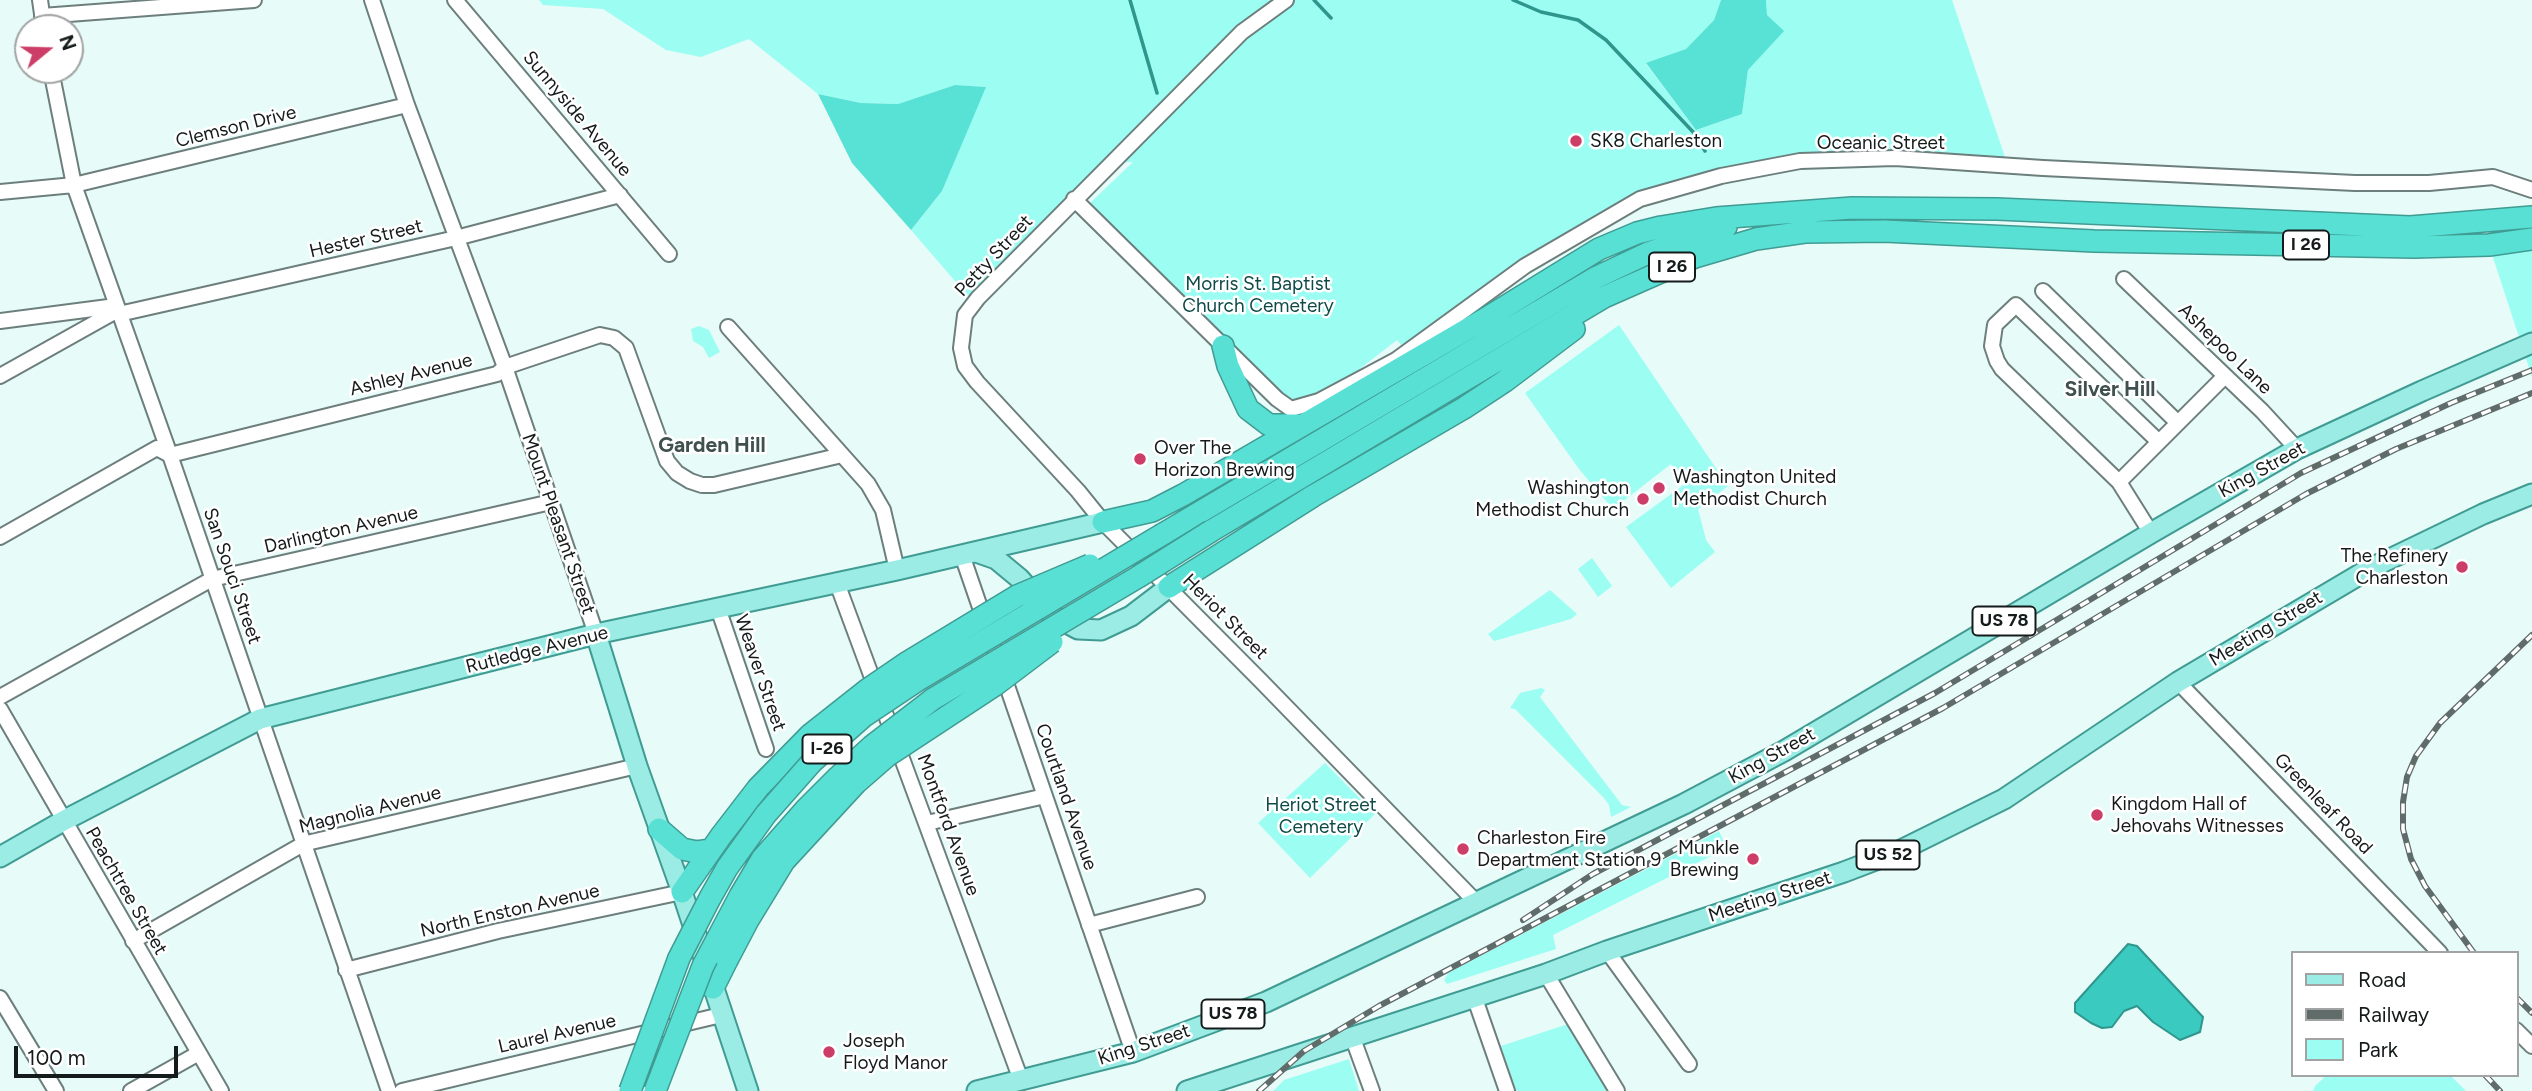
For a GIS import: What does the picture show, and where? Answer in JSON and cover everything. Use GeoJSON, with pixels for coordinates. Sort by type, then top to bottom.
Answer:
{"type":"FeatureCollection","features":[{"type":"Feature","properties":{"kind":"highway","name":"I 26"},"geometry":{"type":"LineString","coordinates":[[1195,514],[1595,278],[1648,253],[1715,230],[1779,213],[1852,208],[1997,209],[2412,237],[2489,245],[2532,239]]}},
{"type":"Feature","properties":{"kind":"highway"},"geometry":{"type":"LineString","coordinates":[[1102,522],[1152,511],[1183,495],[1295,417],[1616,241],[1637,233],[1686,222],[1779,213]]}},
{"type":"Feature","properties":{"kind":"highway","name":"I 26"},"geometry":{"type":"LineString","coordinates":[[1211,531],[1604,297],[1695,257],[1756,239],[1805,232],[1911,232],[2094,241],[2412,237],[2532,216]]}},
{"type":"Feature","properties":{"kind":"highway"},"geometry":{"type":"LineString","coordinates":[[1169,587],[1283,514],[1464,408],[1590,317],[1695,257]]}},
{"type":"Feature","properties":{"kind":"highway"},"geometry":{"type":"LineString","coordinates":[[1223,346],[1228,366],[1242,397],[1257,417],[1269,425],[1295,417]]}},
{"type":"Feature","properties":{"kind":"highway","name":"I-26"},"geometry":{"type":"LineString","coordinates":[[630,1091],[679,958],[709,898],[766,814],[813,762],[864,716],[918,680],[1195,514]]}},
{"type":"Feature","properties":{"kind":"highway","name":"I-26"},"geometry":{"type":"LineString","coordinates":[[655,1091],[687,1005],[721,928],[762,859],[806,809],[872,746],[933,699],[1211,531]]}},
{"type":"Feature","properties":{"kind":"highway"},"geometry":{"type":"LineString","coordinates":[[682,892],[758,788],[810,736],[887,676],[1017,596],[1163,534]]}},
{"type":"Feature","properties":{"kind":"highway"},"geometry":{"type":"LineString","coordinates":[[713,988],[747,920],[784,861],[856,783],[887,756],[995,685],[1138,577]]}},
{"type":"Feature","properties":{"kind":"highway"},"geometry":{"type":"LineString","coordinates":[[659,829],[682,849],[697,852],[711,850]]}},
{"type":"Feature","properties":{"kind":"main road","name":"King Street"},"geometry":{"type":"LineString","coordinates":[[977,1091],[1133,1052],[1266,1002],[1684,804],[1784,751],[2297,449],[2532,343]]}},
{"type":"Feature","properties":{"kind":"main road","name":"Meeting Street"},"geometry":{"type":"LineString","coordinates":[[1187,1091],[1352,1035],[1546,974],[1606,951],[1844,872],[1925,839],[2004,799],[2178,682],[2375,565],[2483,513],[2532,494]]}},
{"type":"Feature","properties":{"kind":"main road","name":"Rutledge Avenue"},"geometry":{"type":"LineString","coordinates":[[0,857],[63,821],[260,719],[596,634],[898,570],[1102,522]]}},
{"type":"Feature","properties":{"kind":"main road"},"geometry":{"type":"LineString","coordinates":[[969,554],[996,559],[1019,578],[1052,615],[1078,629],[1101,630],[1131,617],[1169,587]]}},
{"type":"Feature","properties":{"kind":"main road","name":"Mount Pleasant Street"},"geometry":{"type":"LineString","coordinates":[[596,634],[637,766],[748,1091]]}},
{"type":"Feature","properties":{"kind":"street"},"geometry":{"type":"LineString","coordinates":[[84,18],[254,0]]}},
{"type":"Feature","properties":{"kind":"street","name":"Mount Pleasant Street"},"geometry":{"type":"LineString","coordinates":[[372,0],[407,105],[505,367],[596,634]]}},
{"type":"Feature","properties":{"kind":"street","name":"Sunnyside Avenue"},"geometry":{"type":"LineString","coordinates":[[454,0],[669,254]]}},
{"type":"Feature","properties":{"kind":"street","name":"Petty Street"},"geometry":{"type":"LineString","coordinates":[[961,348],[965,315],[974,303],[1101,172],[1242,33],[1286,0]]}},
{"type":"Feature","properties":{"kind":"street","name":"San Souci Street"},"geometry":{"type":"LineString","coordinates":[[54,84],[74,185],[389,1091]]}},
{"type":"Feature","properties":{"kind":"street","name":"Clemson Drive"},"geometry":{"type":"LineString","coordinates":[[0,192],[74,185],[407,105]]}},
{"type":"Feature","properties":{"kind":"street","name":"Oceanic Street"},"geometry":{"type":"LineString","coordinates":[[1295,417],[1395,360],[1525,266],[1640,200],[1721,176],[1800,161],[1895,158],[2355,183],[2429,183],[2494,177],[2532,191]]}},
{"type":"Feature","properties":{"kind":"street","name":"Hester Street"},"geometry":{"type":"LineString","coordinates":[[0,321],[118,310],[456,238],[620,195]]}},
{"type":"Feature","properties":{"kind":"street"},"geometry":{"type":"LineString","coordinates":[[1074,200],[1223,346]]}},
{"type":"Feature","properties":{"kind":"street","name":"Ashepoo Lane"},"geometry":{"type":"LineString","coordinates":[[2124,279],[2274,422],[2297,449]]}},
{"type":"Feature","properties":{"kind":"street"},"geometry":{"type":"LineString","coordinates":[[2043,291],[2177,422]]}},
{"type":"Feature","properties":{"kind":"street"},"geometry":{"type":"LineString","coordinates":[[2151,533],[2119,482],[1997,361],[1992,346],[1995,325],[2016,305],[2158,441]]}},
{"type":"Feature","properties":{"kind":"street"},"geometry":{"type":"LineString","coordinates":[[0,376],[118,310]]}},
{"type":"Feature","properties":{"kind":"street"},"geometry":{"type":"LineString","coordinates":[[728,327],[863,477],[883,510],[898,570]]}},
{"type":"Feature","properties":{"kind":"street","name":"Ashley Avenue"},"geometry":{"type":"LineString","coordinates":[[0,537],[158,447],[170,455],[497,374],[505,367],[600,335],[614,338],[626,348],[667,461],[677,473],[696,483],[715,485],[842,455]]}},
{"type":"Feature","properties":{"kind":"street","name":"Heriot Street"},"geometry":{"type":"LineString","coordinates":[[961,348],[965,366],[976,383],[1062,473],[1102,522],[1169,587],[1477,903]]}},
{"type":"Feature","properties":{"kind":"street"},"geometry":{"type":"LineString","coordinates":[[2119,482],[2225,376]]}},
{"type":"Feature","properties":{"kind":"street","name":"Darlington Avenue"},"geometry":{"type":"LineString","coordinates":[[0,697],[212,579],[551,502]]}},
{"type":"Feature","properties":{"kind":"street","name":"Courtland Avenue"},"geometry":{"type":"LineString","coordinates":[[969,554],[1045,796],[1133,1052]]}},
{"type":"Feature","properties":{"kind":"street","name":"Montford Avenue"},"geometry":{"type":"LineString","coordinates":[[837,583],[1021,1080]]}},
{"type":"Feature","properties":{"kind":"street","name":"Weaver Street"},"geometry":{"type":"LineString","coordinates":[[718,608],[766,749]]}},
{"type":"Feature","properties":{"kind":"street","name":"Greenleaf Road"},"geometry":{"type":"LineString","coordinates":[[2178,682],[2438,951]]}},
{"type":"Feature","properties":{"kind":"street","name":"Peachtree Street"},"geometry":{"type":"LineString","coordinates":[[0,709],[221,1091]]}},
{"type":"Feature","properties":{"kind":"street","name":"Magnolia Avenue"},"geometry":{"type":"LineString","coordinates":[[133,941],[303,845],[637,766]]}},
{"type":"Feature","properties":{"kind":"street"},"geometry":{"type":"LineString","coordinates":[[927,823],[1045,796]]}},
{"type":"Feature","properties":{"kind":"street","name":"North Enston Avenue"},"geometry":{"type":"LineString","coordinates":[[346,970],[498,931],[682,892]]}},
{"type":"Feature","properties":{"kind":"street"},"geometry":{"type":"LineString","coordinates":[[1089,925],[1197,897]]}},
{"type":"Feature","properties":{"kind":"street"},"geometry":{"type":"LineString","coordinates":[[1606,951],[1689,1065]]}},
{"type":"Feature","properties":{"kind":"street"},"geometry":{"type":"LineString","coordinates":[[1546,974],[1617,1091]]}},
{"type":"Feature","properties":{"kind":"street"},"geometry":{"type":"LineString","coordinates":[[1474,996],[1507,1091]]}},
{"type":"Feature","properties":{"kind":"street"},"geometry":{"type":"LineString","coordinates":[[0,998],[56,1091]]}},
{"type":"Feature","properties":{"kind":"street","name":"Laurel Avenue"},"geometry":{"type":"LineString","coordinates":[[402,1091],[721,1015]]}},
{"type":"Feature","properties":{"kind":"street"},"geometry":{"type":"LineString","coordinates":[[2518,1032],[2532,1046]]}},
{"type":"Feature","properties":{"kind":"street"},"geometry":{"type":"LineString","coordinates":[[1352,1035],[1372,1091]]}},
{"type":"Feature","properties":{"kind":"street"},"geometry":{"type":"LineString","coordinates":[[131,1091],[199,1054]]}},
{"type":"Feature","properties":{"kind":"green space","name":"Morris St. Baptist Church Cemetery"},"geometry":{"type":"Polygon","coordinates":[[[539,0],[1721,0],[1714,20],[1686,49],[1646,64],[1696,130],[1742,114],[1748,70],[1783,31],[1767,15],[1766,0],[1952,0],[2008,166],[1800,161],[1640,199],[1579,233],[1407,352],[1397,340],[1339,385],[1296,407],[1089,204],[1133,162],[1108,163],[974,303],[911,230],[942,191],[985,87],[955,85],[898,104],[861,103],[818,94],[749,39],[701,57],[666,50],[603,9],[543,5],[539,0]]]}},
{"type":"Feature","properties":{"kind":"green space"},"geometry":{"type":"Polygon","coordinates":[[[2532,239],[2532,377],[2489,245],[2532,239]]]}},
{"type":"Feature","properties":{"kind":"green space"},"geometry":{"type":"Polygon","coordinates":[[[1619,325],[1728,486],[1698,509],[1706,540],[1715,552],[1671,588],[1626,527],[1685,484],[1671,464],[1613,509],[1579,469],[1525,393],[1619,325]]]}},
{"type":"Feature","properties":{"kind":"green space"},"geometry":{"type":"Polygon","coordinates":[[[699,326],[709,330],[720,352],[709,358],[703,347],[693,341],[691,329],[699,326]]]}},
{"type":"Feature","properties":{"kind":"green space"},"geometry":{"type":"Polygon","coordinates":[[[1592,558],[1612,586],[1598,597],[1578,569],[1592,558]]]}},
{"type":"Feature","properties":{"kind":"green space"},"geometry":{"type":"Polygon","coordinates":[[[1550,590],[1577,614],[1571,619],[1494,641],[1488,634],[1550,590]]]}},
{"type":"Feature","properties":{"kind":"green space"},"geometry":{"type":"Polygon","coordinates":[[[1541,688],[1545,690],[1540,697],[1622,805],[1631,807],[1611,817],[1609,805],[1604,798],[1515,709],[1510,708],[1520,693],[1541,688]]]}},
{"type":"Feature","properties":{"kind":"green space","name":"Heriot Street Cemetery"},"geometry":{"type":"Polygon","coordinates":[[[1325,763],[1375,814],[1310,878],[1258,823],[1325,763]]]}},
{"type":"Feature","properties":{"kind":"green space"},"geometry":{"type":"Polygon","coordinates":[[[1719,831],[1727,848],[1553,935],[1556,949],[1447,984],[1444,980],[1448,973],[1719,831]]]}},
{"type":"Feature","properties":{"kind":"green space"},"geometry":{"type":"Polygon","coordinates":[[[1568,1024],[1610,1091],[1516,1091],[1501,1046],[1568,1024]]]}},
{"type":"Feature","properties":{"kind":"green space"},"geometry":{"type":"Polygon","coordinates":[[[1349,1059],[1359,1091],[1273,1091],[1284,1080],[1349,1059]]]}},
{"type":"Feature","properties":{"kind":"green space"},"geometry":{"type":"Polygon","coordinates":[[[2325,1077],[2452,1077],[2466,1091],[2313,1091],[2325,1077]]]}},
{"type":"Feature","properties":{"kind":"shaded area"},"geometry":{"type":"Polygon","coordinates":[[[1721,0],[1766,0],[1767,15],[1784,31],[1748,70],[1742,114],[1696,130],[1646,63],[1686,49],[1714,20],[1721,0]]]}},
{"type":"Feature","properties":{"kind":"shaded area"},"geometry":{"type":"Polygon","coordinates":[[[955,85],[986,87],[942,191],[911,230],[852,163],[818,94],[861,103],[898,104],[955,85]]]}},
{"type":"Feature","properties":{"kind":"shaded area"},"geometry":{"type":"Polygon","coordinates":[[[2128,944],[2137,946],[2203,1017],[2200,1032],[2180,1040],[2153,1022],[2137,1006],[2124,1011],[2112,1027],[2102,1028],[2075,1012],[2075,1003],[2128,944]]]}},
{"type":"Feature","properties":{"kind":"waterway"},"geometry":{"type":"LineString","coordinates":[[1130,0],[1157,93]]}},
{"type":"Feature","properties":{"kind":"waterway"},"geometry":{"type":"LineString","coordinates":[[1314,0],[1331,18]]}},
{"type":"Feature","properties":{"kind":"waterway"},"geometry":{"type":"LineString","coordinates":[[1513,0],[1541,12],[1578,20],[1606,40],[1695,134],[1705,151]]}},
{"type":"Feature","properties":{"kind":"railway"},"geometry":{"type":"LineString","coordinates":[[1523,920],[1593,874],[1935,693],[2301,473],[2451,403],[2532,370]]}},
{"type":"Feature","properties":{"kind":"railway"},"geometry":{"type":"LineString","coordinates":[[1259,1091],[1304,1051],[1379,1006],[1943,708],[2306,494],[2396,449],[2532,393]]}},
{"type":"Feature","properties":{"kind":"railway"},"geometry":{"type":"LineString","coordinates":[[2473,951],[2425,886],[2411,859],[2403,829],[2407,777],[2416,756],[2440,723],[2532,635]]}},
{"type":"Feature","properties":{"kind":"railway"},"geometry":{"type":"LineString","coordinates":[[2518,999],[2532,1013]]}},
{"type":"Feature","properties":{"kind":"railway"},"geometry":{"type":"LineString","coordinates":[[2487,1077],[2500,1091]]}},
{"type":"Feature","properties":{"kind":"place","name":"SK8 Charleston"},"geometry":{"type":"Point","coordinates":[1576,141]}},
{"type":"Feature","properties":{"kind":"place","name":"Over The Horizon Brewing"},"geometry":{"type":"Point","coordinates":[1140,459]}},
{"type":"Feature","properties":{"kind":"place","name":"Washington United Methodist Church"},"geometry":{"type":"Point","coordinates":[1659,488]}},
{"type":"Feature","properties":{"kind":"place","name":"Washington Methodist Church"},"geometry":{"type":"Point","coordinates":[1643,499]}},
{"type":"Feature","properties":{"kind":"place","name":"The Refinery Charleston"},"geometry":{"type":"Point","coordinates":[2462,567]}},
{"type":"Feature","properties":{"kind":"place","name":"Kingdom Hall of Jehovahs Witnesses"},"geometry":{"type":"Point","coordinates":[2097,815]}},
{"type":"Feature","properties":{"kind":"place","name":"Charleston Fire Department Station 9"},"geometry":{"type":"Point","coordinates":[1463,849]}},
{"type":"Feature","properties":{"kind":"place","name":"Munkle Brewing"},"geometry":{"type":"Point","coordinates":[1753,859]}},
{"type":"Feature","properties":{"kind":"place","name":"Joseph Floyd Manor"},"geometry":{"type":"Point","coordinates":[829,1052]}},
{"type":"Feature","properties":{"kind":"district","name":"Silver Hill"},"geometry":{"type":"Point","coordinates":[2110,390]}},
{"type":"Feature","properties":{"kind":"district","name":"Garden Hill"},"geometry":{"type":"Point","coordinates":[712,446]}}]}
